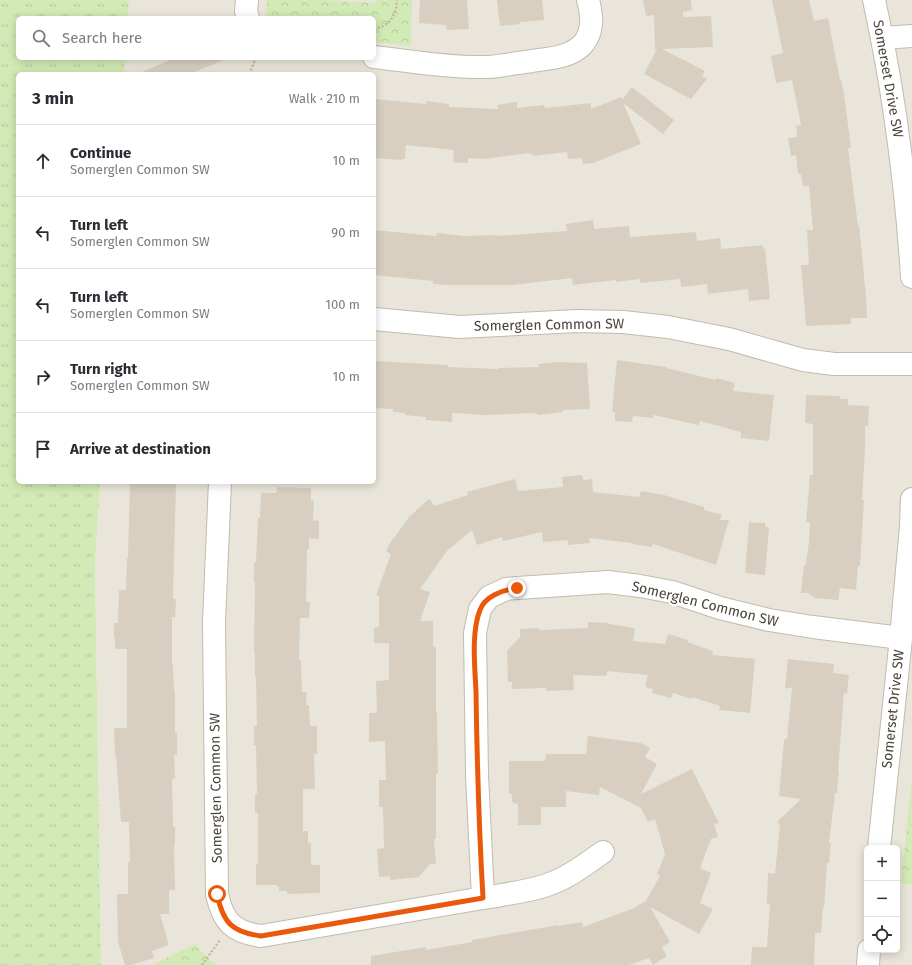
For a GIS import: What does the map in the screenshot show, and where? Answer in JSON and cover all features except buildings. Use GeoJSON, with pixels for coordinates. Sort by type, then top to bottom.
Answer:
{"type":"FeatureCollection","features":[{"type":"Feature","properties":{"kind":"street"},"geometry":{"type":"LineString","coordinates":[[247,0],[246,10],[248,16]]}},
{"type":"Feature","properties":{"kind":"street"},"geometry":{"type":"LineString","coordinates":[[376,57],[454,66],[487,67],[562,57],[575,51],[584,43],[591,30],[591,14],[588,0]]}},
{"type":"Feature","properties":{"kind":"street","name":"Somerset Drive SW"},"geometry":{"type":"LineString","coordinates":[[874,0],[900,144],[909,227],[912,277]]}},
{"type":"Feature","properties":{"kind":"street"},"geometry":{"type":"LineString","coordinates":[[882,38],[912,36]]}},
{"type":"Feature","properties":{"kind":"street","name":"Somerglen Common SW"},"geometry":{"type":"LineString","coordinates":[[376,319],[460,327],[578,321],[623,322],[668,326],[729,338],[804,360],[834,364],[912,364]]}},
{"type":"Feature","properties":{"kind":"street","name":"Somerglen Common SW"},"geometry":{"type":"LineString","coordinates":[[220,484],[214,622],[217,894],[220,909],[231,926]]}},
{"type":"Feature","properties":{"kind":"street","name":"Somerset Drive SW"},"geometry":{"type":"LineString","coordinates":[[879,845],[901,638],[912,499]]}},
{"type":"Feature","properties":{"kind":"street","name":"Somerglen Common SW"},"geometry":{"type":"LineString","coordinates":[[483,898],[477,775],[475,633],[480,609],[489,597],[506,589],[608,582],[672,592],[720,608],[769,620],[813,628],[901,638]]}},
{"type":"Feature","properties":{"kind":"street"},"geometry":{"type":"LineString","coordinates":[[231,926],[249,934],[261,936],[534,889],[549,885],[577,870],[603,852]]}},
{"type":"Feature","properties":{"kind":"street"},"geometry":{"type":"LineString","coordinates":[[868,965],[869,953]]}},
{"type":"Feature","properties":{"kind":"path"},"geometry":{"type":"LineString","coordinates":[[376,28],[387,24],[396,12],[396,0]]}},
{"type":"Feature","properties":{"kind":"path"},"geometry":{"type":"LineString","coordinates":[[250,72],[255,60]]}},
{"type":"Feature","properties":{"kind":"path"},"geometry":{"type":"LineString","coordinates":[[202,965],[231,926]]}},
{"type":"Feature","properties":{"kind":"shaded area"},"geometry":{"type":"Polygon","coordinates":[[[129,0],[912,0],[912,965],[101,965],[95,563],[100,484],[376,484],[376,72],[124,72],[125,60],[376,60],[376,16],[128,16],[129,0]]]}},
{"type":"Feature","properties":{"kind":"green space"},"geometry":{"type":"Polygon","coordinates":[[[0,0],[129,0],[128,16],[16,16],[16,60],[125,60],[124,72],[16,72],[16,484],[100,484],[95,563],[101,965],[0,965],[0,0]]]}},
{"type":"Feature","properties":{"kind":"green space"},"geometry":{"type":"Polygon","coordinates":[[[267,0],[321,0],[374,3],[377,0],[412,0],[411,46],[376,42],[376,16],[267,16],[267,0]]]}},
{"type":"Feature","properties":{"kind":"green space"},"geometry":{"type":"Polygon","coordinates":[[[912,777],[912,884],[901,883],[912,777]]]}},
{"type":"Feature","properties":{"kind":"green space"},"geometry":{"type":"Polygon","coordinates":[[[195,944],[208,958],[218,965],[152,965],[195,944]]]}},
{"type":"Feature","properties":{"kind":"route"},"geometry":{"type":"LineString","coordinates":[[217,894],[220,909],[231,926],[249,934],[261,936],[483,898],[477,775],[475,633],[480,609],[489,597],[506,589],[517,588]]}}]}
